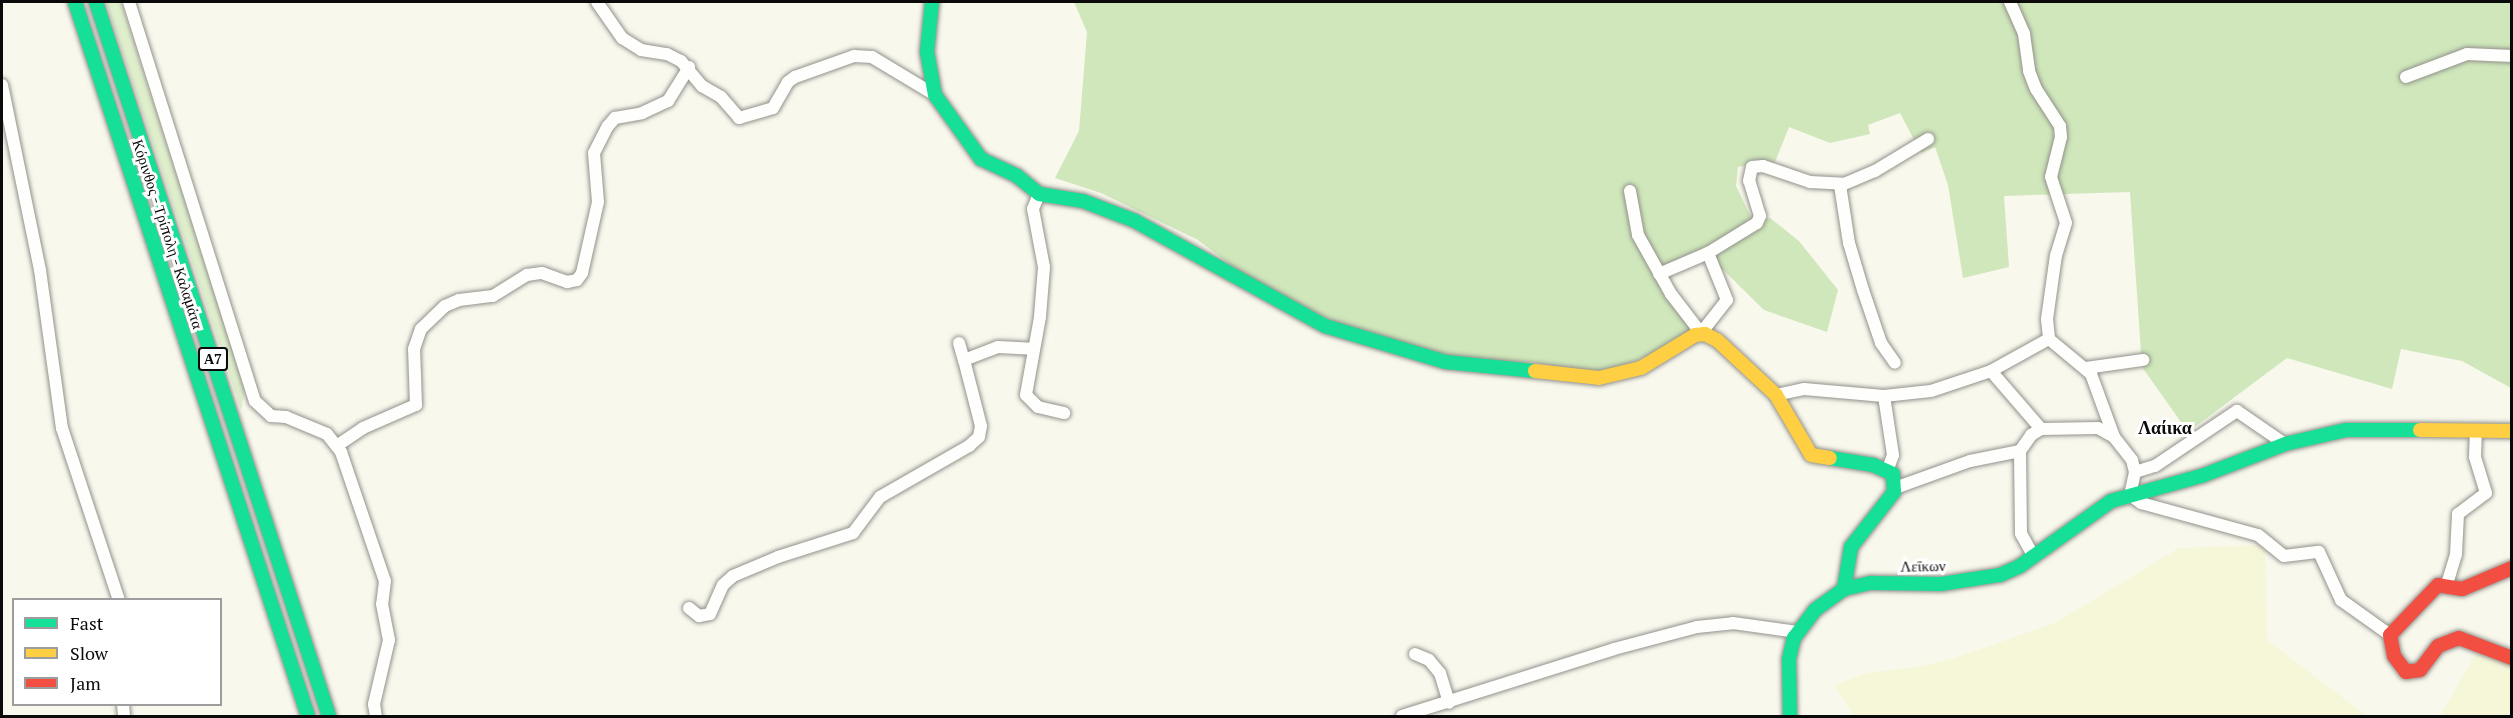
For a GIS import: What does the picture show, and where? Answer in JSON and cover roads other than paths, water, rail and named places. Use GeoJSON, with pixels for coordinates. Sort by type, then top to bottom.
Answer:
{"type":"FeatureCollection","features":[{"type":"Feature","properties":{"kind":"main road","name":"Κόρινθος - Τρίπολη - Καλαμάτα"},"geometry":{"type":"LineString","coordinates":[[75,2],[308,717]]}},
{"type":"Feature","properties":{"kind":"main road","name":"Κόρινθος - Τρίπολη - Καλαμάτα"},"geometry":{"type":"LineString","coordinates":[[96,2],[329,717]]}},
{"type":"Feature","properties":{"kind":"main road"},"geometry":{"type":"LineString","coordinates":[[932,2],[927,52],[935,95],[981,159],[1017,176],[1039,194],[1083,201],[1135,221],[1334,330],[1439,360],[1605,378],[1641,368],[1677,343],[1701,333],[1717,340],[1776,394],[1811,455],[1888,469],[1895,488],[1853,543],[1844,589]]}},
{"type":"Feature","properties":{"kind":"main road","name":"Λεΐκων"},"geometry":{"type":"LineString","coordinates":[[1790,717],[1790,652],[1797,632],[1829,597],[1844,589],[1870,583],[1941,584],[1993,578],[2034,557],[2098,508],[2130,495],[2204,475],[2285,444],[2346,430],[2389,428],[2476,434],[2511,431]]}},
{"type":"Feature","properties":{"kind":"main road"},"geometry":{"type":"LineString","coordinates":[[2511,568],[2462,589],[2447,584],[2438,585],[2390,635],[2394,656],[2406,672],[2413,673],[2420,670],[2438,646],[2459,638],[2511,658]]}},
{"type":"Feature","properties":{"kind":"street"},"geometry":{"type":"LineString","coordinates":[[129,2],[255,401],[265,413],[327,434],[338,445],[385,581],[382,604],[389,639],[374,704],[376,717]]}},
{"type":"Feature","properties":{"kind":"street"},"geometry":{"type":"LineString","coordinates":[[597,2],[614,29],[632,46],[667,54],[689,68],[702,86],[721,97],[739,118],[773,108],[788,82],[795,77],[854,56],[872,57],[935,95]]}},
{"type":"Feature","properties":{"kind":"street"},"geometry":{"type":"LineString","coordinates":[[2010,2],[2024,34],[2032,80],[2060,126],[2061,137],[2051,177],[2066,223],[2055,266],[2047,319],[2049,339],[2060,352],[2086,368],[2114,437],[2133,460],[2135,472],[2130,495],[2141,503],[2258,534],[2284,556],[2319,552],[2342,600],[2390,635]]}},
{"type":"Feature","properties":{"kind":"street"},"geometry":{"type":"LineString","coordinates":[[2406,77],[2467,54],[2511,56]]}},
{"type":"Feature","properties":{"kind":"street"},"geometry":{"type":"LineString","coordinates":[[338,445],[363,428],[416,405],[414,349],[421,329],[445,306],[493,296],[527,275],[542,273],[567,282],[577,280],[582,273],[598,202],[594,153],[608,126],[615,118],[642,113],[668,101],[689,68]]}},
{"type":"Feature","properties":{"kind":"street"},"geometry":{"type":"LineString","coordinates":[[2,85],[40,270],[62,428],[118,598]]}},
{"type":"Feature","properties":{"kind":"street"},"geometry":{"type":"LineString","coordinates":[[1659,274],[1708,253],[1757,223],[1760,216],[1749,181],[1752,167],[1763,165],[1810,182],[1840,184],[1875,171],[1928,139]]}},
{"type":"Feature","properties":{"kind":"street"},"geometry":{"type":"LineString","coordinates":[[1840,184],[1847,235],[1863,290],[1881,343],[1895,363]]}},
{"type":"Feature","properties":{"kind":"street"},"geometry":{"type":"LineString","coordinates":[[1630,191],[1638,235],[1659,274],[1701,333],[1727,300],[1708,253]]}},
{"type":"Feature","properties":{"kind":"street"},"geometry":{"type":"LineString","coordinates":[[1039,194],[1033,209],[1044,267],[1040,317],[1032,349],[1026,395],[1038,407],[1064,413]]}},
{"type":"Feature","properties":{"kind":"street"},"geometry":{"type":"LineString","coordinates":[[1776,394],[1804,389],[1884,396],[1931,390],[1991,371],[2049,339]]}},
{"type":"Feature","properties":{"kind":"street"},"geometry":{"type":"LineString","coordinates":[[689,608],[699,616],[710,614],[723,585],[733,576],[778,557],[853,533],[880,497],[974,442],[981,426],[959,343]]}},
{"type":"Feature","properties":{"kind":"street"},"geometry":{"type":"LineString","coordinates":[[964,360],[998,347],[1032,349]]}},
{"type":"Feature","properties":{"kind":"street"},"geometry":{"type":"LineString","coordinates":[[2086,368],[2143,360]]}},
{"type":"Feature","properties":{"kind":"street"},"geometry":{"type":"LineString","coordinates":[[1991,371],[2041,429]]}},
{"type":"Feature","properties":{"kind":"street"},"geometry":{"type":"LineString","coordinates":[[1884,396],[1893,455],[1888,469]]}},
{"type":"Feature","properties":{"kind":"street"},"geometry":{"type":"LineString","coordinates":[[2135,472],[2155,466],[2237,411],[2285,444]]}},
{"type":"Feature","properties":{"kind":"street"},"geometry":{"type":"LineString","coordinates":[[2034,557],[2024,543],[2020,525],[2020,451],[2031,435],[2041,429],[2098,428],[2114,437]]}},
{"type":"Feature","properties":{"kind":"street"},"geometry":{"type":"LineString","coordinates":[[2447,584],[2456,554],[2458,514],[2486,493],[2475,457],[2476,434]]}},
{"type":"Feature","properties":{"kind":"street"},"geometry":{"type":"LineString","coordinates":[[1895,488],[1970,461],[2020,451]]}},
{"type":"Feature","properties":{"kind":"street"},"geometry":{"type":"LineString","coordinates":[[1402,717],[1614,649],[1697,627],[1733,624],[1797,632]]}},
{"type":"Feature","properties":{"kind":"street"},"geometry":{"type":"LineString","coordinates":[[1415,654],[1429,660],[1440,674],[1449,703]]}},
{"type":"Feature","properties":{"kind":"district","name":"Λαίικα"},"geometry":{"type":"Point","coordinates":[2165,427]}}]}
